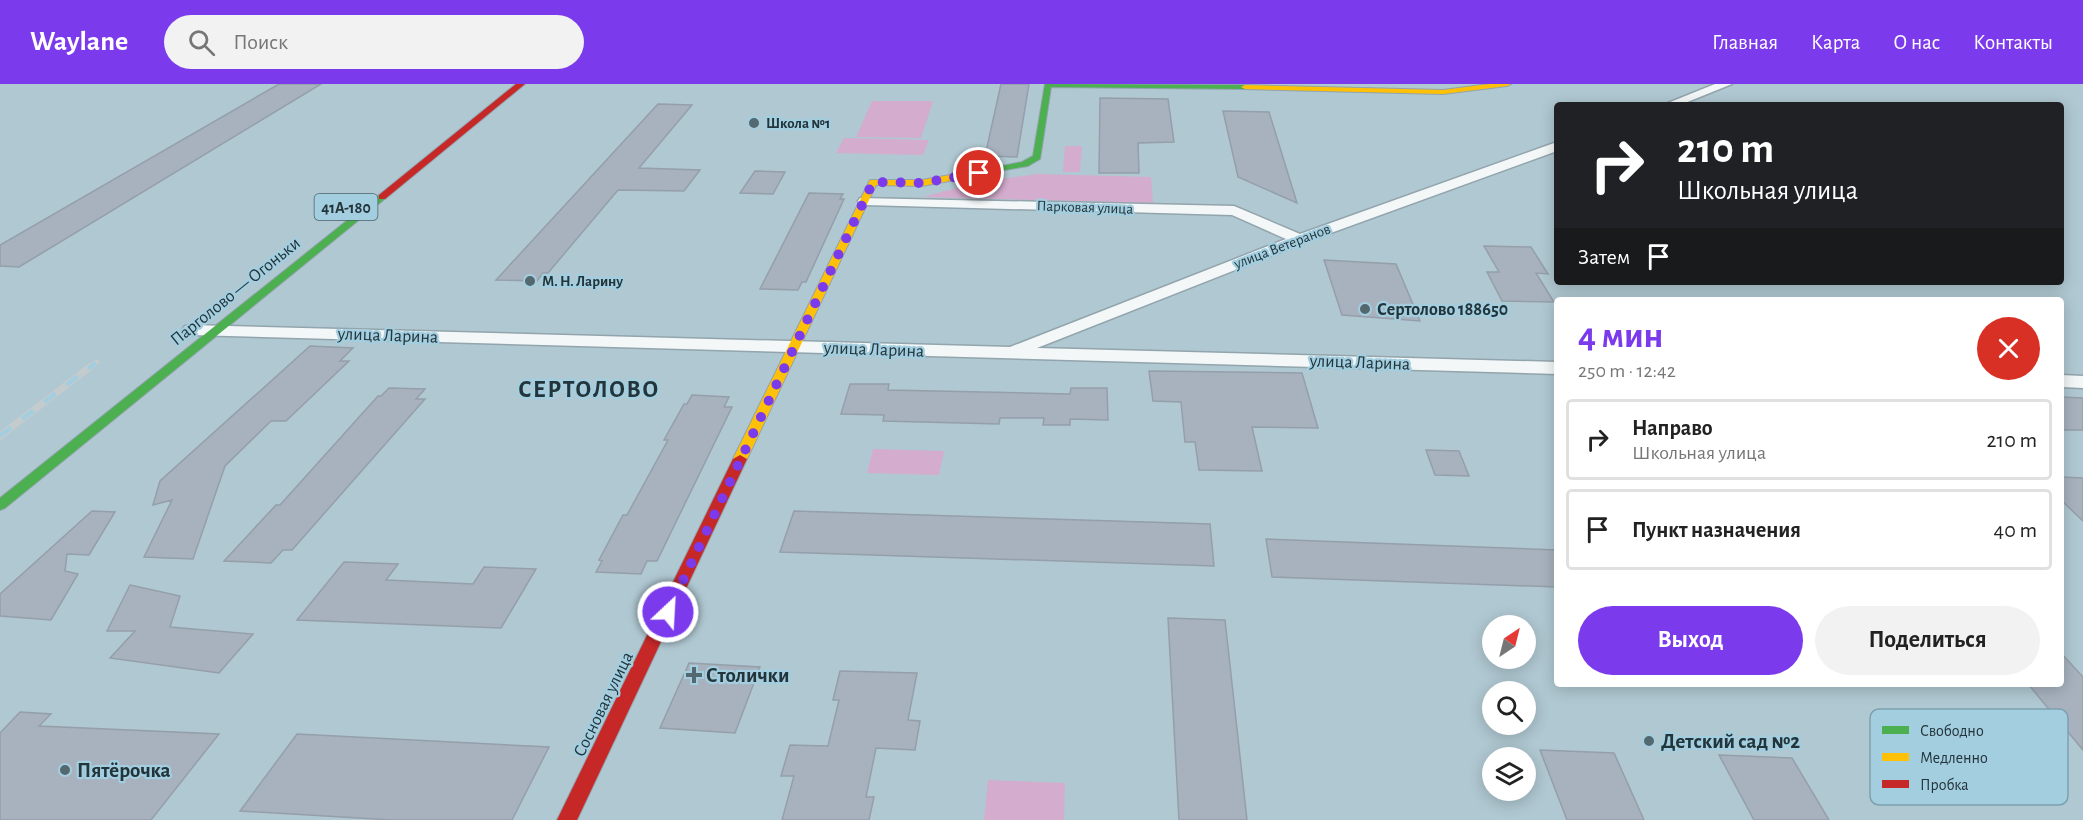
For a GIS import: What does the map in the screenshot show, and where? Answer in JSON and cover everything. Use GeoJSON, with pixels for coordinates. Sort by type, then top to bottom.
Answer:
{"type":"FeatureCollection","features":[{"type":"Feature","properties":{"kind":"street","name":"41А-180"},"geometry":{"type":"LineString","coordinates":[[391,172],[502,84]]}},
{"type":"Feature","properties":{"kind":"street","name":"Парголово — Огоньки"},"geometry":{"type":"LineString","coordinates":[[0,505],[211,323],[521,84]]}},
{"type":"Feature","properties":{"kind":"street"},"geometry":{"type":"LineString","coordinates":[[1048,85],[1293,87],[1443,92],[1507,84]]}},
{"type":"Feature","properties":{"kind":"street"},"geometry":{"type":"LineString","coordinates":[[1677,102],[1726,84]]}},
{"type":"Feature","properties":{"kind":"street","name":"Сосновая улица"},"geometry":{"type":"LineString","coordinates":[[567,820],[873,182],[922,183],[1024,164],[1037,157],[1048,85]]}},
{"type":"Feature","properties":{"kind":"street","name":"улица Ветеранов"},"geometry":{"type":"LineString","coordinates":[[1009,352],[1300,239],[1554,147]]}},
{"type":"Feature","properties":{"kind":"street","name":"Парковая улица"},"geometry":{"type":"LineString","coordinates":[[865,201],[1234,211],[1300,239]]}},
{"type":"Feature","properties":{"kind":"street","name":"улица Ларина"},"geometry":{"type":"LineString","coordinates":[[187,333],[211,323],[795,346],[1554,368]]}},
{"type":"Feature","properties":{"kind":"street"},"geometry":{"type":"LineString","coordinates":[[2064,381],[2083,382]]}},
{"type":"Feature","properties":{"kind":"shaded area"},"geometry":{"type":"Polygon","coordinates":[[[872,101],[933,101],[921,138],[856,137],[872,101]]]}},
{"type":"Feature","properties":{"kind":"shaded area"},"geometry":{"type":"Polygon","coordinates":[[[844,138],[929,140],[923,155],[836,153],[844,138]]]}},
{"type":"Feature","properties":{"kind":"shaded area"},"geometry":{"type":"Polygon","coordinates":[[[1065,146],[1082,146],[1080,172],[1063,172],[1065,146]]]}},
{"type":"Feature","properties":{"kind":"shaded area"},"geometry":{"type":"Polygon","coordinates":[[[1037,174],[1151,177],[1153,203],[923,197],[979,182],[1037,174]]]}},
{"type":"Feature","properties":{"kind":"shaded area"},"geometry":{"type":"Polygon","coordinates":[[[873,449],[944,451],[939,475],[867,473],[873,449]]]}},
{"type":"Feature","properties":{"kind":"shaded area"},"geometry":{"type":"Polygon","coordinates":[[[988,780],[1065,783],[1064,820],[984,820],[988,780]]]}},
{"type":"Feature","properties":{"kind":"building"},"geometry":{"type":"Polygon","coordinates":[[[279,84],[321,84],[19,267],[0,266],[0,245],[279,84]]]}},
{"type":"Feature","properties":{"kind":"building"},"geometry":{"type":"Polygon","coordinates":[[[1001,84],[1029,84],[1017,157],[985,156],[1001,84]]]}},
{"type":"Feature","properties":{"kind":"building"},"geometry":{"type":"Polygon","coordinates":[[[1100,98],[1168,99],[1174,142],[1138,143],[1139,173],[1099,173],[1100,98]]]}},
{"type":"Feature","properties":{"kind":"building"},"geometry":{"type":"Polygon","coordinates":[[[658,104],[692,105],[639,168],[700,170],[684,191],[618,190],[548,273],[543,273],[537,281],[496,280],[658,104]]]}},
{"type":"Feature","properties":{"kind":"building"},"geometry":{"type":"Polygon","coordinates":[[[1223,111],[1269,112],[1297,203],[1238,177],[1223,111]]]}},
{"type":"Feature","properties":{"kind":"building"},"geometry":{"type":"Polygon","coordinates":[[[755,171],[785,172],[773,194],[740,193],[755,171]]]}},
{"type":"Feature","properties":{"kind":"building"},"geometry":{"type":"Polygon","coordinates":[[[809,193],[843,194],[840,199],[844,199],[806,282],[802,282],[798,290],[760,289],[809,193]]]}},
{"type":"Feature","properties":{"kind":"building"},"geometry":{"type":"Polygon","coordinates":[[[1484,246],[1531,247],[1548,274],[1536,273],[1554,302],[1502,301],[1487,272],[1499,272],[1484,246]]]}},
{"type":"Feature","properties":{"kind":"building"},"geometry":{"type":"Polygon","coordinates":[[[1324,260],[1396,264],[1420,321],[1342,315],[1324,260]]]}},
{"type":"Feature","properties":{"kind":"building"},"geometry":{"type":"Polygon","coordinates":[[[310,346],[353,348],[340,361],[349,361],[286,421],[271,421],[225,466],[193,559],[144,557],[172,500],[153,505],[160,481],[310,346]]]}},
{"type":"Feature","properties":{"kind":"building"},"geometry":{"type":"Polygon","coordinates":[[[1149,371],[1302,373],[1318,428],[1252,427],[1262,471],[1199,470],[1195,442],[1185,442],[1181,402],[1153,401],[1149,371]]]}},
{"type":"Feature","properties":{"kind":"building"},"geometry":{"type":"Polygon","coordinates":[[[850,384],[889,384],[888,390],[1070,394],[1071,388],[1107,388],[1108,420],[1070,419],[1070,425],[1043,425],[1044,418],[1000,418],[999,424],[883,421],[884,415],[841,414],[850,384]]]}},
{"type":"Feature","properties":{"kind":"building"},"geometry":{"type":"Polygon","coordinates":[[[389,388],[425,389],[416,399],[425,399],[292,550],[283,550],[271,563],[224,561],[276,505],[280,505],[378,396],[389,388]]]}},
{"type":"Feature","properties":{"kind":"building"},"geometry":{"type":"Polygon","coordinates":[[[692,395],[729,397],[724,407],[732,407],[657,561],[647,561],[641,574],[596,572],[602,561],[599,560],[623,515],[627,515],[668,440],[664,440],[684,404],[687,404],[692,395]]]}},
{"type":"Feature","properties":{"kind":"building"},"geometry":{"type":"Polygon","coordinates":[[[2064,397],[2083,398],[2083,430],[2064,430],[2064,397]]]}},
{"type":"Feature","properties":{"kind":"building"},"geometry":{"type":"Polygon","coordinates":[[[1426,450],[1459,451],[1469,476],[1435,475],[1426,450]]]}},
{"type":"Feature","properties":{"kind":"building"},"geometry":{"type":"Polygon","coordinates":[[[2064,477],[2083,478],[2083,521],[2064,503],[2064,477]]]}},
{"type":"Feature","properties":{"kind":"building"},"geometry":{"type":"Polygon","coordinates":[[[92,511],[115,512],[89,555],[67,554],[65,571],[78,574],[51,620],[0,616],[0,594],[92,511]]]}},
{"type":"Feature","properties":{"kind":"building"},"geometry":{"type":"Polygon","coordinates":[[[794,511],[1210,524],[1214,566],[780,552],[794,511]]]}},
{"type":"Feature","properties":{"kind":"building"},"geometry":{"type":"Polygon","coordinates":[[[1266,539],[1554,550],[1554,587],[1272,577],[1266,539]]]}},
{"type":"Feature","properties":{"kind":"building"},"geometry":{"type":"Polygon","coordinates":[[[344,562],[398,564],[386,580],[473,584],[484,567],[536,569],[501,628],[297,620],[344,562]]]}},
{"type":"Feature","properties":{"kind":"building"},"geometry":{"type":"Polygon","coordinates":[[[130,585],[180,596],[170,627],[253,634],[219,673],[110,658],[135,631],[107,631],[130,585]]]}},
{"type":"Feature","properties":{"kind":"building"},"geometry":{"type":"Polygon","coordinates":[[[1168,618],[1225,620],[1247,820],[1179,820],[1168,618]]]}},
{"type":"Feature","properties":{"kind":"building"},"geometry":{"type":"Polygon","coordinates":[[[2064,656],[2083,677],[2083,750],[2068,732],[2068,709],[2049,709],[2030,687],[2064,687],[2064,656]]]}},
{"type":"Feature","properties":{"kind":"building"},"geometry":{"type":"Polygon","coordinates":[[[689,663],[760,667],[735,733],[660,728],[689,663]]]}},
{"type":"Feature","properties":{"kind":"building"},"geometry":{"type":"Polygon","coordinates":[[[840,671],[917,673],[908,720],[920,721],[915,750],[876,748],[866,797],[874,797],[869,820],[782,820],[794,776],[781,776],[790,745],[828,746],[839,700],[833,700],[840,671]]]}},
{"type":"Feature","properties":{"kind":"building"},"geometry":{"type":"Polygon","coordinates":[[[20,712],[51,714],[39,726],[219,734],[151,820],[0,820],[0,733],[20,712]]]}},
{"type":"Feature","properties":{"kind":"building"},"geometry":{"type":"Polygon","coordinates":[[[297,734],[549,747],[512,820],[392,820],[240,811],[297,734]]]}},
{"type":"Feature","properties":{"kind":"building"},"geometry":{"type":"Polygon","coordinates":[[[1540,750],[1614,753],[1644,820],[1567,820],[1540,750]]]}},
{"type":"Feature","properties":{"kind":"building"},"geometry":{"type":"Polygon","coordinates":[[[1719,755],[1792,758],[1829,820],[1754,820],[1719,755]]]}},
{"type":"Feature","properties":{"kind":"railway"},"geometry":{"type":"LineString","coordinates":[[88,369],[97,362]]}},
{"type":"Feature","properties":{"kind":"railway"},"geometry":{"type":"LineString","coordinates":[[0,436],[90,367]]}},
{"type":"Feature","properties":{"kind":"traffic: fast"},"geometry":{"type":"LineString","coordinates":[[995,170],[1025,164],[1037,157],[1048,85],[1245,87]]}},
{"type":"Feature","properties":{"kind":"traffic: fast"},"geometry":{"type":"LineString","coordinates":[[0,505],[382,197]]}},
{"type":"Feature","properties":{"kind":"traffic: slow"},"geometry":{"type":"LineString","coordinates":[[1245,87],[1443,92],[1507,84]]}},
{"type":"Feature","properties":{"kind":"traffic: slow"},"geometry":{"type":"LineString","coordinates":[[740,459],[873,182],[922,183],[995,170]]}},
{"type":"Feature","properties":{"kind":"traffic: jam"},"geometry":{"type":"LineString","coordinates":[[382,197],[521,84]]}},
{"type":"Feature","properties":{"kind":"traffic: jam"},"geometry":{"type":"LineString","coordinates":[[567,820],[740,459]]}},
{"type":"Feature","properties":{"kind":"place","name":"Школа №1"},"geometry":{"type":"Point","coordinates":[754,123]}},
{"type":"Feature","properties":{"kind":"place","name":"М. Н. Ларину"},"geometry":{"type":"Point","coordinates":[530,281]}},
{"type":"Feature","properties":{"kind":"place","name":"Сертолово 188650"},"geometry":{"type":"Point","coordinates":[1365,309]}},
{"type":"Feature","properties":{"kind":"place","name":"Столички"},"geometry":{"type":"Point","coordinates":[694,675]}},
{"type":"Feature","properties":{"kind":"place","name":"Детский сад №2"},"geometry":{"type":"Point","coordinates":[1649,741]}},
{"type":"Feature","properties":{"kind":"place","name":"Пятёрочка"},"geometry":{"type":"Point","coordinates":[65,770]}},
{"type":"Feature","properties":{"kind":"district","name":"СЕРТОЛОВО"},"geometry":{"type":"Point","coordinates":[589,389]}},
{"type":"Feature","properties":{"kind":"route"},"geometry":{"type":"LineString","coordinates":[[668,612],[873,182],[922,183],[979,173]]}}]}
